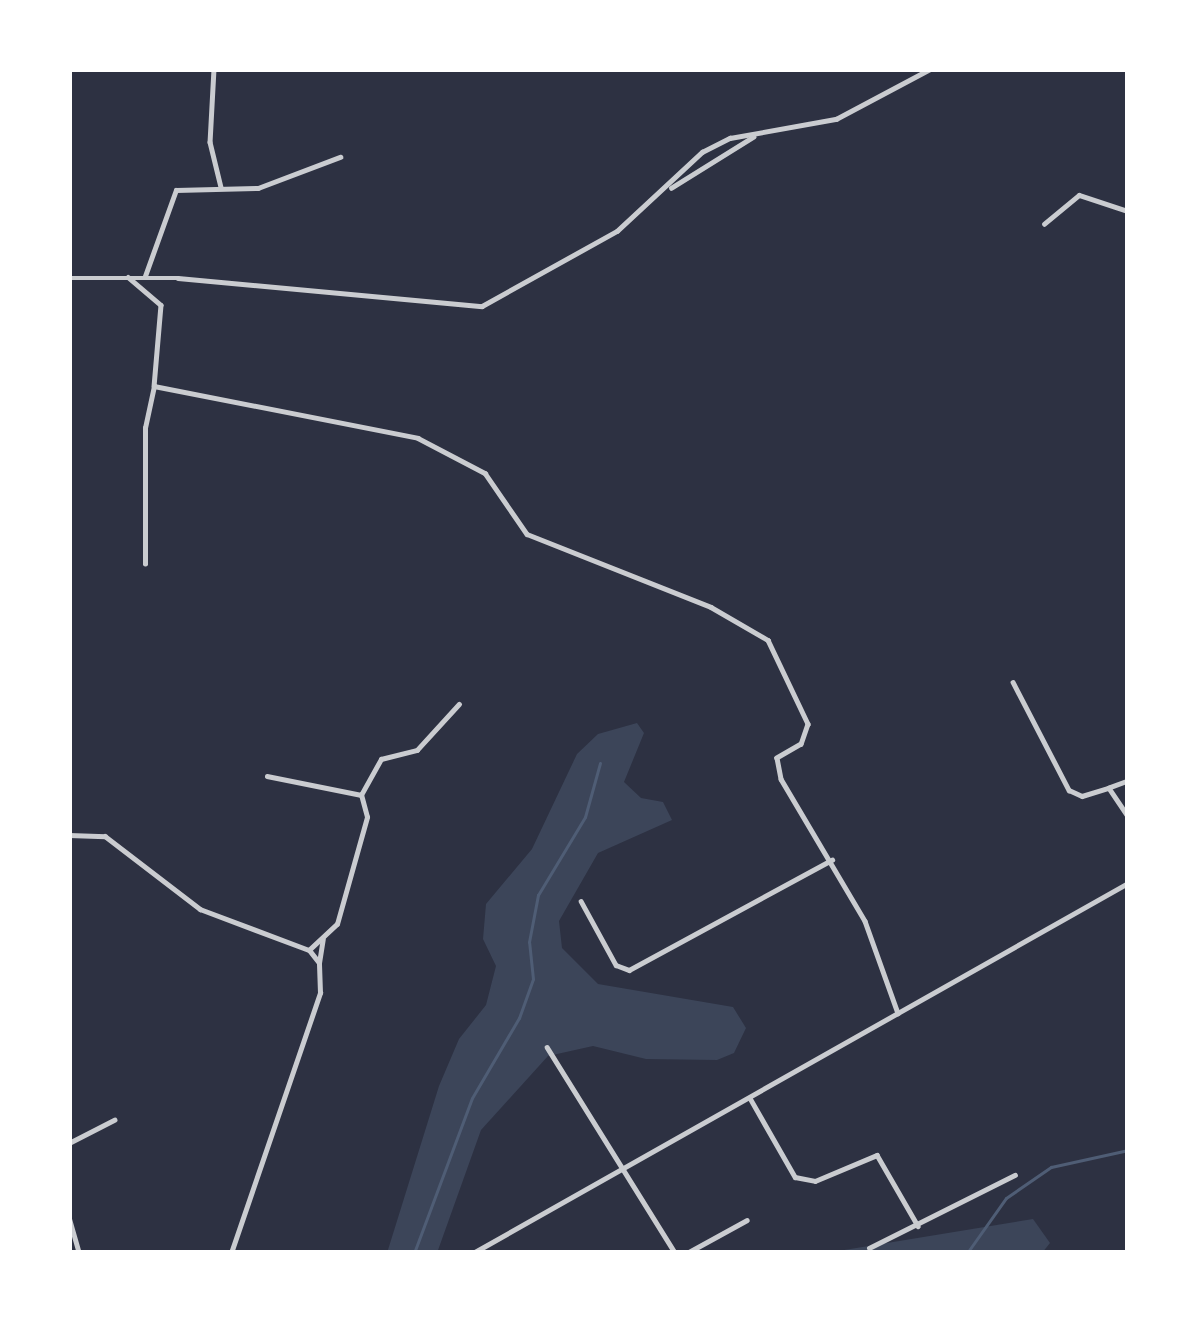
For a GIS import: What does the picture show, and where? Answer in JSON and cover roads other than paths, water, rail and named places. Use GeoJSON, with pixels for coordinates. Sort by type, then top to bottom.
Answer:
{"type":"FeatureCollection","features":[{"type":"Feature","properties":{"kind":"street"},"geometry":{"type":"LineString","coordinates":[[214,69],[210,142],[221,190]]}},
{"type":"Feature","properties":{"kind":"street"},"geometry":{"type":"LineString","coordinates":[[69,278],[145,276],[482,306],[617,231],[702,152],[851,114],[930,69]]}},
{"type":"Feature","properties":{"kind":"street"},"geometry":{"type":"LineString","coordinates":[[666,190],[754,137]]}},
{"type":"Feature","properties":{"kind":"street"},"geometry":{"type":"LineString","coordinates":[[145,276],[176,190],[258,188],[340,157]]}},
{"type":"Feature","properties":{"kind":"street"},"geometry":{"type":"LineString","coordinates":[[1044,224],[1079,195],[1128,211]]}},
{"type":"Feature","properties":{"kind":"street"},"geometry":{"type":"LineString","coordinates":[[128,277],[161,305],[145,428],[146,564]]}},
{"type":"Feature","properties":{"kind":"street"},"geometry":{"type":"LineString","coordinates":[[154,386],[418,438],[485,473],[527,534],[752,628],[768,640],[804,706],[807,736],[776,765],[866,921],[898,1013]]}},
{"type":"Feature","properties":{"kind":"street"},"geometry":{"type":"LineString","coordinates":[[1013,682],[1069,790],[1082,796],[1128,782]]}},
{"type":"Feature","properties":{"kind":"street"},"geometry":{"type":"LineString","coordinates":[[309,950],[337,924],[340,889],[364,829],[361,795],[381,759],[417,750],[459,704]]}},
{"type":"Feature","properties":{"kind":"street"},"geometry":{"type":"LineString","coordinates":[[267,776],[361,795]]}},
{"type":"Feature","properties":{"kind":"street"},"geometry":{"type":"LineString","coordinates":[[1109,788],[1128,817]]}},
{"type":"Feature","properties":{"kind":"street"},"geometry":{"type":"LineString","coordinates":[[69,835],[105,836],[200,909],[309,950],[319,963]]}},
{"type":"Feature","properties":{"kind":"street"},"geometry":{"type":"LineString","coordinates":[[581,901],[616,965],[629,970],[832,860]]}},
{"type":"Feature","properties":{"kind":"street"},"geometry":{"type":"LineString","coordinates":[[473,1253],[1128,883]]}},
{"type":"Feature","properties":{"kind":"street"},"geometry":{"type":"LineString","coordinates":[[232,1253],[320,993],[323,939]]}},
{"type":"Feature","properties":{"kind":"street"},"geometry":{"type":"LineString","coordinates":[[547,1047],[675,1253]]}},
{"type":"Feature","properties":{"kind":"street"},"geometry":{"type":"LineString","coordinates":[[750,1098],[795,1177],[815,1180],[877,1155],[918,1226]]}},
{"type":"Feature","properties":{"kind":"street"},"geometry":{"type":"LineString","coordinates":[[69,1144],[114,1120]]}},
{"type":"Feature","properties":{"kind":"street"},"geometry":{"type":"LineString","coordinates":[[869,1248],[1016,1175]]}},
{"type":"Feature","properties":{"kind":"street"},"geometry":{"type":"LineString","coordinates":[[69,1217],[79,1253]]}},
{"type":"Feature","properties":{"kind":"street"},"geometry":{"type":"LineString","coordinates":[[687,1253],[747,1220]]}},
{"type":"Feature","properties":{"kind":"waterway"},"geometry":{"type":"LineString","coordinates":[[414,1253],[472,1098],[519,1018],[533,979],[529,942],[538,895],[585,817],[600,763]]}},
{"type":"Feature","properties":{"kind":"waterway"},"geometry":{"type":"LineString","coordinates":[[967,1253],[1006,1198],[1051,1167],[1128,1150]]}}]}
